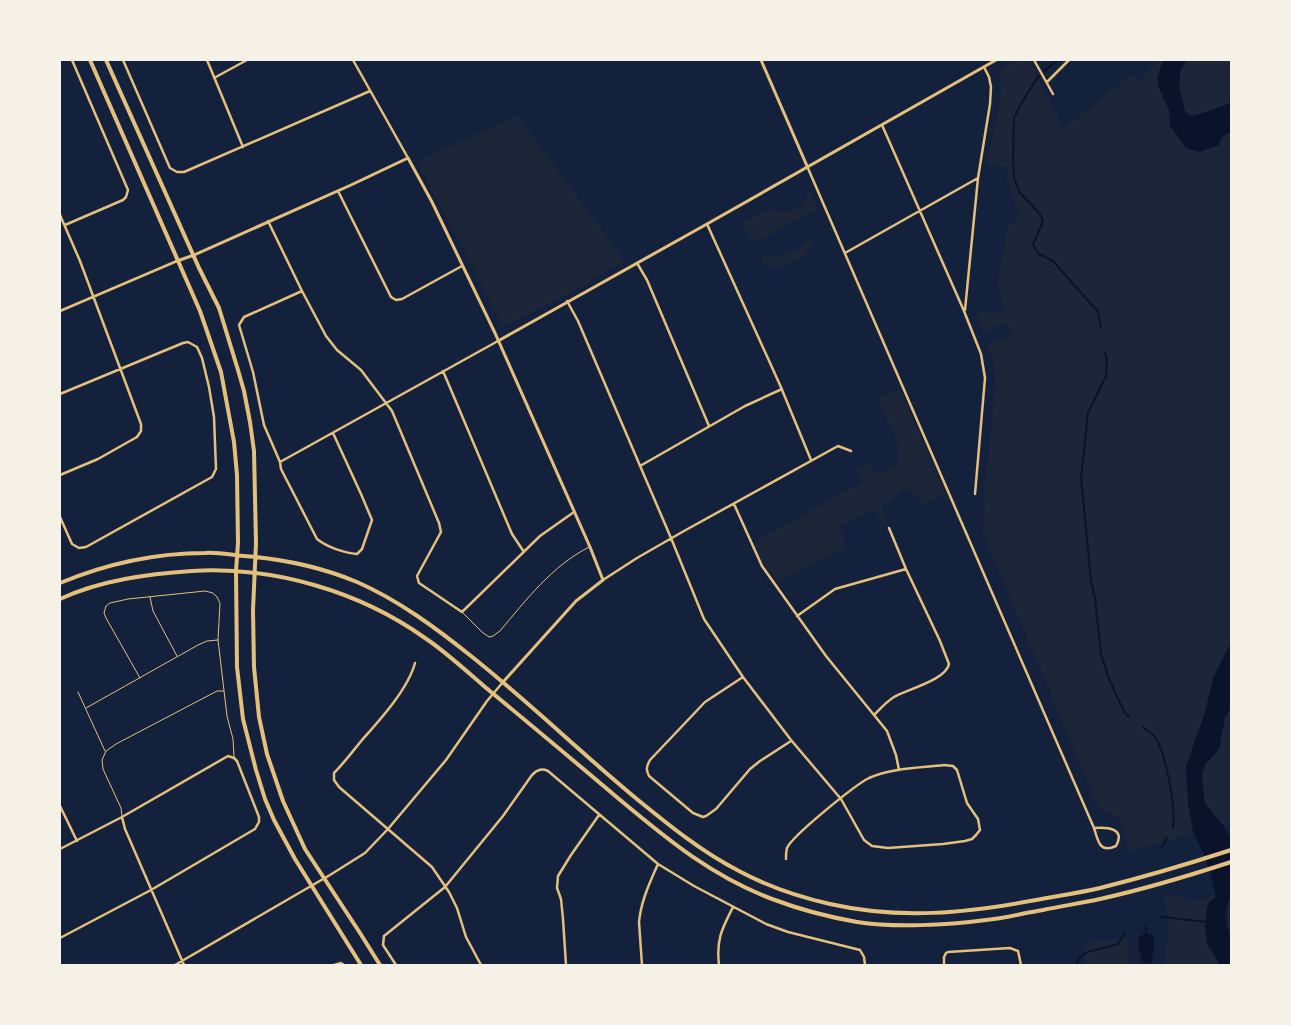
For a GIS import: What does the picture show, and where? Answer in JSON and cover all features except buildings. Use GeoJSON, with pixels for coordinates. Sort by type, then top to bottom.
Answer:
{"type":"FeatureCollection","features":[{"type":"Feature","properties":{"kind":"main road"},"geometry":{"type":"LineString","coordinates":[[90,60],[200,311],[221,372],[234,442],[237,475],[237,667],[243,719],[265,799],[294,859],[361,965]]}},
{"type":"Feature","properties":{"kind":"main road"},"geometry":{"type":"LineString","coordinates":[[106,60],[219,308],[244,391],[254,451],[254,667],[259,717],[267,754],[283,801],[305,849],[380,965]]}},
{"type":"Feature","properties":{"kind":"main road"},"geometry":{"type":"LineString","coordinates":[[60,584],[127,561],[208,552],[289,561],[334,573],[386,597],[452,640],[503,682],[616,782],[708,854],[741,873],[780,889],[827,903],[859,910],[892,913],[943,913],[988,909],[1097,888],[1231,850]]}},
{"type":"Feature","properties":{"kind":"main road"},"geometry":{"type":"LineString","coordinates":[[60,599],[109,583],[159,574],[207,570],[236,571],[255,573],[322,587],[378,610],[424,637],[444,652],[663,836],[700,863],[737,884],[776,900],[826,915],[858,922],[892,925],[940,924],[986,920],[1100,899],[1231,862]]}},
{"type":"Feature","properties":{"kind":"street"},"geometry":{"type":"LineString","coordinates":[[64,225],[123,200],[128,193],[127,186],[72,60]]}},
{"type":"Feature","properties":{"kind":"street"},"geometry":{"type":"LineString","coordinates":[[123,60],[170,168],[177,172],[184,172],[370,91]]}},
{"type":"Feature","properties":{"kind":"street"},"geometry":{"type":"LineString","coordinates":[[208,60],[243,146]]}},
{"type":"Feature","properties":{"kind":"street"},"geometry":{"type":"LineString","coordinates":[[214,78],[247,60]]}},
{"type":"Feature","properties":{"kind":"street"},"geometry":{"type":"LineString","coordinates":[[353,60],[432,202],[498,341],[603,580]]}},
{"type":"Feature","properties":{"kind":"street"},"geometry":{"type":"LineString","coordinates":[[761,60],[1101,846],[1108,848],[1116,846],[1119,840],[1117,832],[1105,827],[1094,828]]}},
{"type":"Feature","properties":{"kind":"street"},"geometry":{"type":"LineString","coordinates":[[280,462],[707,224],[996,60]]}},
{"type":"Feature","properties":{"kind":"street"},"geometry":{"type":"LineString","coordinates":[[1034,60],[1053,94]]}},
{"type":"Feature","properties":{"kind":"street"},"geometry":{"type":"LineString","coordinates":[[1047,82],[1069,60]]}},
{"type":"Feature","properties":{"kind":"street"},"geometry":{"type":"LineString","coordinates":[[964,311],[978,178],[991,87],[984,67]]}},
{"type":"Feature","properties":{"kind":"street"},"geometry":{"type":"LineString","coordinates":[[882,125],[981,354],[985,378],[974,494]]}},
{"type":"Feature","properties":{"kind":"street"},"geometry":{"type":"LineString","coordinates":[[60,311],[194,255],[408,158]]}},
{"type":"Feature","properties":{"kind":"street"},"geometry":{"type":"LineString","coordinates":[[845,253],[978,178]]}},
{"type":"Feature","properties":{"kind":"street"},"geometry":{"type":"LineString","coordinates":[[338,191],[391,296],[396,300],[402,299],[462,266]]}},
{"type":"Feature","properties":{"kind":"street"},"geometry":{"type":"LineString","coordinates":[[60,215],[80,261],[141,424],[140,434],[137,438],[98,459],[60,475]]}},
{"type":"Feature","properties":{"kind":"street"},"geometry":{"type":"LineString","coordinates":[[268,221],[326,336],[337,350],[361,370],[392,411],[439,523],[441,532],[417,576],[419,583],[462,612],[540,536],[574,512]]}},
{"type":"Feature","properties":{"kind":"street"},"geometry":{"type":"LineString","coordinates":[[707,224],[782,389],[811,460]]}},
{"type":"Feature","properties":{"kind":"street"},"geometry":{"type":"LineString","coordinates":[[637,263],[647,280],[710,426]]}},
{"type":"Feature","properties":{"kind":"street"},"geometry":{"type":"LineString","coordinates":[[302,291],[244,316],[239,325],[253,372],[264,425],[280,462],[281,469],[317,539],[322,543],[358,554],[362,549],[372,520],[333,432]]}},
{"type":"Feature","properties":{"kind":"street"},"geometry":{"type":"LineString","coordinates":[[567,301],[578,321],[704,620],[742,677],[791,740],[841,798],[864,840],[872,846],[888,848],[965,841],[972,839],[976,835],[980,830],[980,824],[967,803],[957,770],[953,766],[944,765],[887,772],[869,778],[860,784],[841,798],[802,831],[787,847],[786,859]]}},
{"type":"Feature","properties":{"kind":"street"},"geometry":{"type":"LineString","coordinates":[[60,394],[188,342],[197,347],[205,372],[214,417],[216,471],[212,477],[86,548],[79,548],[72,544],[60,517]]}},
{"type":"Feature","properties":{"kind":"street"},"geometry":{"type":"LineString","coordinates":[[443,371],[512,534],[524,552]]}},
{"type":"Feature","properties":{"kind":"street"},"geometry":{"type":"LineString","coordinates":[[640,466],[745,406],[782,389]]}},
{"type":"Feature","properties":{"kind":"street"},"geometry":{"type":"LineString","coordinates":[[176,965],[183,963],[365,853],[388,829],[446,760],[503,682],[576,601],[603,580],[671,538],[811,460],[838,446],[851,451]]}},
{"type":"Feature","properties":{"kind":"street"},"geometry":{"type":"LineString","coordinates":[[734,504],[762,566],[826,656],[886,731],[900,770]]}},
{"type":"Feature","properties":{"kind":"street"},"geometry":{"type":"LineString","coordinates":[[874,716],[882,706],[894,698],[942,675],[949,667],[940,641],[889,528]]}},
{"type":"Feature","properties":{"kind":"street"},"geometry":{"type":"LineString","coordinates":[[797,616],[835,589],[906,569]]}},
{"type":"Feature","properties":{"kind":"street"},"geometry":{"type":"LineString","coordinates":[[414,663],[411,674],[384,715],[334,773],[334,780],[339,787],[432,867],[457,908],[466,937],[481,965]]}},
{"type":"Feature","properties":{"kind":"street"},"geometry":{"type":"LineString","coordinates":[[742,677],[705,702],[695,712],[650,760],[646,770],[649,776],[694,813],[703,817],[716,809],[750,769],[791,740]]}},
{"type":"Feature","properties":{"kind":"street"},"geometry":{"type":"LineString","coordinates":[[60,849],[122,817],[228,756],[238,762],[259,817],[258,825],[255,829],[151,890],[60,938]]}},
{"type":"Feature","properties":{"kind":"street"},"geometry":{"type":"LineString","coordinates":[[396,965],[383,945],[384,936],[445,887],[504,816],[532,774],[537,770],[548,771],[658,864],[694,886],[766,924],[788,932],[858,949],[862,952],[866,965]]}},
{"type":"Feature","properties":{"kind":"street"},"geometry":{"type":"LineString","coordinates":[[60,806],[77,841]]}},
{"type":"Feature","properties":{"kind":"street"},"geometry":{"type":"LineString","coordinates":[[566,965],[561,899],[557,888],[558,876],[570,855],[599,815]]}},
{"type":"Feature","properties":{"kind":"street"},"geometry":{"type":"LineString","coordinates":[[122,817],[125,829],[183,963]]}},
{"type":"Feature","properties":{"kind":"street"},"geometry":{"type":"LineString","coordinates":[[642,965],[639,922],[642,903],[658,864]]}},
{"type":"Feature","properties":{"kind":"street"},"geometry":{"type":"LineString","coordinates":[[719,965],[719,937],[733,907]]}},
{"type":"Feature","properties":{"kind":"street"},"geometry":{"type":"LineString","coordinates":[[944,965],[946,952],[1010,948],[1018,951],[1021,965]]}},
{"type":"Feature","properties":{"kind":"street"},"geometry":{"type":"LineString","coordinates":[[334,965],[344,965]]}},
{"type":"Feature","properties":{"kind":"lane"},"geometry":{"type":"LineString","coordinates":[[462,612],[482,632],[489,637],[493,636],[500,631],[550,575],[574,555],[590,547]]}},
{"type":"Feature","properties":{"kind":"lane"},"geometry":{"type":"LineString","coordinates":[[140,678],[112,631],[104,613],[106,606],[110,603],[128,599],[205,592],[213,593],[220,603],[218,640],[227,716],[233,739],[234,758]]}},
{"type":"Feature","properties":{"kind":"lane"},"geometry":{"type":"LineString","coordinates":[[150,597],[153,611],[178,656]]}},
{"type":"Feature","properties":{"kind":"lane"},"geometry":{"type":"LineString","coordinates":[[86,708],[207,641],[218,640]]}},
{"type":"Feature","properties":{"kind":"lane"},"geometry":{"type":"LineString","coordinates":[[122,817],[121,808],[103,769],[102,760],[106,752],[116,744],[217,691],[224,691]]}},
{"type":"Feature","properties":{"kind":"lane"},"geometry":{"type":"LineString","coordinates":[[78,692],[106,752]]}},
{"type":"Feature","properties":{"kind":"shaded area"},"geometry":{"type":"Polygon","coordinates":[[[1018,60],[1029,60],[1064,129],[1130,75],[1141,80],[1157,60],[1231,60],[1231,822],[1130,852],[1120,818],[1099,808],[983,533],[985,498],[983,495],[996,374],[988,345],[1012,335],[1007,322],[983,332],[976,313],[1004,311],[998,285],[1007,227],[1020,217],[1006,177],[1009,174],[1007,167],[986,165],[1000,106],[1001,70],[1018,60]]]}},
{"type":"Feature","properties":{"kind":"shaded area"},"geometry":{"type":"Polygon","coordinates":[[[1163,60],[1187,60],[1181,70],[1179,83],[1185,111],[1189,115],[1194,116],[1231,103],[1231,132],[1222,137],[1219,145],[1199,152],[1186,148],[1170,126],[1169,110],[1159,88],[1157,78],[1163,60]]]}},
{"type":"Feature","properties":{"kind":"shaded area"},"geometry":{"type":"Polygon","coordinates":[[[517,115],[625,261],[566,295],[503,327],[466,252],[417,162],[517,115]]]}},
{"type":"Feature","properties":{"kind":"shaded area"},"geometry":{"type":"Polygon","coordinates":[[[810,192],[818,209],[755,243],[741,223],[771,209],[790,212],[801,206],[810,192]]]}},
{"type":"Feature","properties":{"kind":"shaded area"},"geometry":{"type":"Polygon","coordinates":[[[810,239],[816,241],[804,256],[778,268],[761,263],[763,254],[777,257],[794,251],[810,239]]]}},
{"type":"Feature","properties":{"kind":"shaded area"},"geometry":{"type":"Polygon","coordinates":[[[899,389],[946,494],[924,505],[908,488],[881,506],[886,522],[883,523],[875,510],[840,526],[845,549],[779,582],[762,560],[753,543],[862,482],[856,471],[869,463],[876,475],[898,463],[897,440],[878,399],[899,389]]]}},
{"type":"Feature","properties":{"kind":"shaded area"},"geometry":{"type":"Polygon","coordinates":[[[1231,642],[1231,707],[1225,718],[1219,749],[1205,764],[1202,776],[1205,803],[1225,828],[1231,840],[1231,894],[1226,910],[1231,938],[1231,965],[1220,965],[1207,944],[1205,927],[1207,908],[1209,902],[1216,897],[1205,856],[1193,832],[1188,803],[1186,767],[1204,715],[1214,676],[1231,642]]]}},
{"type":"Feature","properties":{"kind":"shaded area"},"geometry":{"type":"Polygon","coordinates":[[[1231,890],[1231,965],[1166,965],[1165,953],[1168,923],[1164,897],[1176,894],[1190,903],[1231,890]]]}},
{"type":"Feature","properties":{"kind":"shaded area"},"geometry":{"type":"Polygon","coordinates":[[[1145,933],[1153,935],[1154,938],[1152,962],[1148,964],[1142,962],[1139,948],[1139,937],[1145,933]]]}},
{"type":"Feature","properties":{"kind":"shaded area"},"geometry":{"type":"Polygon","coordinates":[[[1127,939],[1130,965],[1083,965],[1085,957],[1083,942],[1127,939]]]}},
{"type":"Feature","properties":{"kind":"waterway"},"geometry":{"type":"LineString","coordinates":[[1057,60],[1038,77],[1014,118],[1014,178],[1020,193],[1040,214],[1043,221],[1033,245],[1039,254],[1053,261],[1098,312],[1101,327]]}},
{"type":"Feature","properties":{"kind":"waterway"},"geometry":{"type":"LineString","coordinates":[[1105,352],[1107,362],[1106,376],[1088,413],[1081,478],[1091,581],[1095,598],[1101,654],[1110,681],[1125,713],[1129,717]]}},
{"type":"Feature","properties":{"kind":"waterway"},"geometry":{"type":"LineString","coordinates":[[1143,727],[1155,737],[1163,755],[1172,795],[1173,828]]}},
{"type":"Feature","properties":{"kind":"waterway"},"geometry":{"type":"LineString","coordinates":[[1161,848],[1167,838]]}},
{"type":"Feature","properties":{"kind":"waterway"},"geometry":{"type":"LineString","coordinates":[[1162,917],[1207,922]]}},
{"type":"Feature","properties":{"kind":"waterway"},"geometry":{"type":"LineString","coordinates":[[1145,927],[1147,935]]}},
{"type":"Feature","properties":{"kind":"waterway"},"geometry":{"type":"LineString","coordinates":[[1076,965],[1079,958],[1087,952],[1118,944],[1125,933]]}}]}
